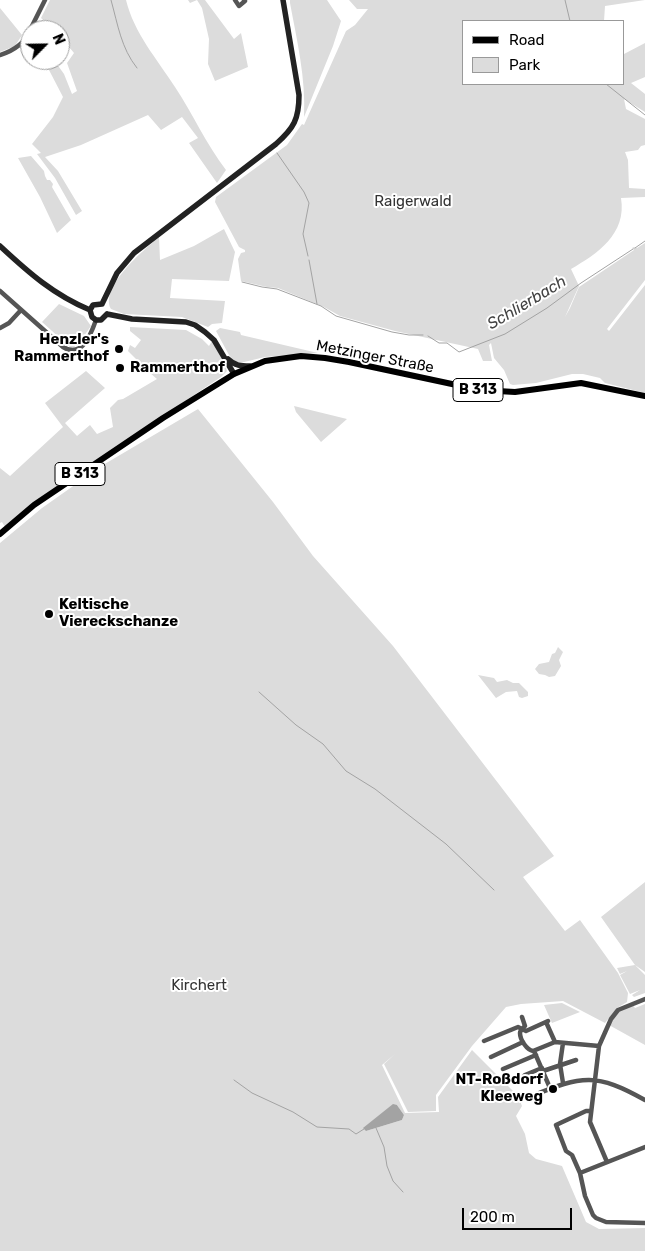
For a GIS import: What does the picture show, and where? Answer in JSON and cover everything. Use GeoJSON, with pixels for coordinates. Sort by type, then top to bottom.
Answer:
{"type":"FeatureCollection","features":[{"type":"Feature","properties":{"kind":"main road","name":"Metzinger Straße"},"geometry":{"type":"LineString","coordinates":[[0,534],[50,494],[163,418],[234,374],[265,360],[313,356],[350,362],[480,390],[515,392],[581,383],[645,396]]}},
{"type":"Feature","properties":{"kind":"street"},"geometry":{"type":"LineString","coordinates":[[35,20],[45,0]]}},
{"type":"Feature","properties":{"kind":"street"},"geometry":{"type":"LineString","coordinates":[[235,0],[239,6],[244,0]]}},
{"type":"Feature","properties":{"kind":"street"},"geometry":{"type":"LineString","coordinates":[[102,304],[117,273],[134,253],[276,144],[294,126],[299,109],[299,95],[282,0]]}},
{"type":"Feature","properties":{"kind":"street"},"geometry":{"type":"LineString","coordinates":[[0,55],[20,44]]}},
{"type":"Feature","properties":{"kind":"street"},"geometry":{"type":"LineString","coordinates":[[0,246],[30,274],[55,292],[90,310]]}},
{"type":"Feature","properties":{"kind":"street"},"geometry":{"type":"LineString","coordinates":[[0,291],[63,347],[69,350],[76,350],[82,347],[96,320]]}},
{"type":"Feature","properties":{"kind":"street"},"geometry":{"type":"LineString","coordinates":[[90,310],[96,304],[102,304]]}},
{"type":"Feature","properties":{"kind":"street"},"geometry":{"type":"LineString","coordinates":[[102,304],[107,314]]}},
{"type":"Feature","properties":{"kind":"street"},"geometry":{"type":"LineString","coordinates":[[0,328],[21,310]]}},
{"type":"Feature","properties":{"kind":"street"},"geometry":{"type":"LineString","coordinates":[[90,310],[92,317],[96,320],[104,319],[107,314]]}},
{"type":"Feature","properties":{"kind":"street"},"geometry":{"type":"LineString","coordinates":[[107,314],[132,319],[186,322],[205,332],[214,340],[234,374]]}},
{"type":"Feature","properties":{"kind":"street"},"geometry":{"type":"LineString","coordinates":[[224,356],[233,364],[250,366]]}},
{"type":"Feature","properties":{"kind":"street"},"geometry":{"type":"LineString","coordinates":[[607,1162],[590,1122],[599,1046],[611,1019],[618,1010],[645,998]]}},
{"type":"Feature","properties":{"kind":"street"},"geometry":{"type":"LineString","coordinates":[[522,1017],[526,1026],[520,1034],[523,1042],[528,1050],[535,1053],[550,1088]]}},
{"type":"Feature","properties":{"kind":"street"},"geometry":{"type":"LineString","coordinates":[[484,1041],[518,1027],[527,1030],[547,1022],[555,1042]]}},
{"type":"Feature","properties":{"kind":"street"},"geometry":{"type":"LineString","coordinates":[[491,1056],[523,1042]]}},
{"type":"Feature","properties":{"kind":"street"},"geometry":{"type":"LineString","coordinates":[[503,1068],[525,1059],[555,1042],[599,1046]]}},
{"type":"Feature","properties":{"kind":"street"},"geometry":{"type":"LineString","coordinates":[[563,1043],[560,1064],[563,1083]]}},
{"type":"Feature","properties":{"kind":"street"},"geometry":{"type":"LineString","coordinates":[[517,1082],[525,1075],[576,1060]]}},
{"type":"Feature","properties":{"kind":"street"},"geometry":{"type":"LineString","coordinates":[[532,1096],[574,1080],[595,1080],[622,1087],[645,1100]]}},
{"type":"Feature","properties":{"kind":"street"},"geometry":{"type":"LineString","coordinates":[[591,1111],[586,1111],[556,1124],[566,1151],[572,1154],[580,1173],[584,1196],[593,1215],[606,1222],[645,1223]]}},
{"type":"Feature","properties":{"kind":"street"},"geometry":{"type":"LineString","coordinates":[[580,1173],[645,1147]]}},
{"type":"Feature","properties":{"kind":"green space"},"geometry":{"type":"Polygon","coordinates":[[[50,0],[126,0],[140,35],[182,97],[212,150],[226,170],[217,183],[189,143],[198,138],[182,117],[161,130],[148,115],[81,145],[45,157],[58,171],[82,211],[76,215],[55,178],[37,154],[41,153],[32,144],[53,117],[63,97],[49,70],[61,70],[72,94],[77,91],[70,70],[70,59],[74,53],[70,48],[70,20],[43,20],[41,18],[50,0]]]}},
{"type":"Feature","properties":{"kind":"green space"},"geometry":{"type":"Polygon","coordinates":[[[197,0],[205,0],[234,39],[241,33],[248,67],[215,81],[208,64],[209,39],[202,8],[197,0]]]}},
{"type":"Feature","properties":{"kind":"green space"},"geometry":{"type":"Polygon","coordinates":[[[290,0],[327,0],[341,21],[333,46],[304,117],[302,74],[290,0]]]}},
{"type":"Feature","properties":{"kind":"green space","name":"Raigerwald"},"geometry":{"type":"Polygon","coordinates":[[[349,0],[645,0],[605,6],[604,20],[462,20],[462,85],[625,85],[625,53],[645,43],[645,77],[631,83],[645,94],[645,112],[624,99],[626,109],[645,119],[645,145],[641,146],[638,150],[625,152],[628,160],[629,188],[645,189],[645,197],[621,198],[622,211],[615,232],[591,257],[571,269],[579,286],[565,317],[579,287],[634,250],[632,248],[637,248],[645,243],[645,280],[607,329],[609,331],[645,285],[645,393],[605,383],[600,378],[583,374],[572,374],[536,383],[513,385],[510,384],[504,370],[494,358],[491,343],[489,345],[492,361],[483,361],[478,349],[395,331],[340,316],[324,307],[278,288],[241,281],[238,259],[245,250],[239,247],[215,202],[216,197],[287,145],[302,124],[304,125],[346,31],[355,25],[368,9],[357,9],[349,0]]]}},
{"type":"Feature","properties":{"kind":"green space"},"geometry":{"type":"Polygon","coordinates":[[[0,8],[20,33],[20,38],[15,46],[0,52],[0,8]]]}},
{"type":"Feature","properties":{"kind":"green space"},"geometry":{"type":"Polygon","coordinates":[[[31,156],[44,171],[47,180],[50,180],[53,184],[52,187],[71,220],[57,233],[40,197],[18,158],[31,156]]]}},
{"type":"Feature","properties":{"kind":"green space"},"geometry":{"type":"Polygon","coordinates":[[[224,229],[235,252],[229,281],[172,279],[170,298],[225,301],[222,323],[212,324],[208,327],[182,317],[124,314],[111,309],[109,300],[111,290],[117,280],[134,260],[159,237],[160,260],[194,246],[224,229]]]}},
{"type":"Feature","properties":{"kind":"green space"},"geometry":{"type":"Polygon","coordinates":[[[59,304],[84,316],[91,326],[73,348],[42,322],[59,304]]]}},
{"type":"Feature","properties":{"kind":"green space"},"geometry":{"type":"Polygon","coordinates":[[[130,327],[186,330],[202,339],[209,346],[212,341],[227,371],[221,377],[37,500],[5,527],[2,522],[0,523],[0,468],[10,476],[63,427],[45,403],[86,371],[105,388],[65,423],[77,436],[90,425],[97,434],[113,427],[110,408],[118,400],[157,379],[135,360],[128,351],[130,345],[135,348],[141,340],[130,331],[130,327]]]}},
{"type":"Feature","properties":{"kind":"green space"},"geometry":{"type":"Polygon","coordinates":[[[220,328],[240,332],[241,335],[318,353],[265,357],[240,363],[235,362],[216,331],[220,328]]]}},
{"type":"Feature","properties":{"kind":"green space"},"geometry":{"type":"Polygon","coordinates":[[[294,406],[347,419],[321,442],[296,412],[294,406]]]}},
{"type":"Feature","properties":{"kind":"green space","name":"Kirchert"},"geometry":{"type":"Polygon","coordinates":[[[198,409],[273,502],[313,556],[393,646],[554,856],[523,877],[565,931],[580,920],[618,973],[628,993],[627,1002],[617,1008],[605,1023],[563,1001],[506,1007],[472,1046],[436,1095],[436,1111],[408,1112],[384,1064],[395,1054],[382,1065],[405,1113],[439,1112],[438,1097],[472,1050],[518,1096],[522,1106],[516,1116],[525,1134],[529,1153],[536,1159],[562,1166],[586,1222],[599,1229],[645,1228],[645,1251],[0,1251],[0,543],[42,508],[103,465],[198,409]],[[397,1105],[366,1131],[402,1120],[404,1115],[397,1105]]]}},
{"type":"Feature","properties":{"kind":"green space"},"geometry":{"type":"Polygon","coordinates":[[[558,647],[563,652],[559,660],[561,666],[555,676],[549,677],[539,674],[535,669],[539,664],[549,662],[552,654],[555,653],[558,647]]]}},
{"type":"Feature","properties":{"kind":"green space"},"geometry":{"type":"Polygon","coordinates":[[[478,675],[494,678],[497,682],[507,680],[519,683],[528,692],[528,696],[519,697],[517,691],[506,692],[496,698],[478,675]]]}},
{"type":"Feature","properties":{"kind":"green space"},"geometry":{"type":"Polygon","coordinates":[[[645,882],[645,972],[635,965],[601,917],[645,882]]]}},
{"type":"Feature","properties":{"kind":"green space"},"geometry":{"type":"Polygon","coordinates":[[[635,965],[645,975],[645,993],[634,997],[632,995],[640,990],[630,994],[620,975],[627,971],[620,974],[617,968],[635,965]]]}},
{"type":"Feature","properties":{"kind":"green space"},"geometry":{"type":"Polygon","coordinates":[[[562,1003],[580,1012],[552,1023],[544,1005],[562,1003]]]}},
{"type":"Feature","properties":{"kind":"green space"},"geometry":{"type":"Polygon","coordinates":[[[632,1004],[635,1008],[645,1004],[645,1045],[609,1025],[619,1011],[632,1004]]]}},
{"type":"Feature","properties":{"kind":"shaded area"},"geometry":{"type":"Polygon","coordinates":[[[393,1104],[397,1105],[404,1115],[402,1120],[366,1131],[363,1128],[393,1104]]]}},
{"type":"Feature","properties":{"kind":"waterway"},"geometry":{"type":"LineString","coordinates":[[111,0],[127,52],[137,68]]}},
{"type":"Feature","properties":{"kind":"waterway","name":"Schlierbach"},"geometry":{"type":"LineString","coordinates":[[565,0],[570,20]]}},
{"type":"Feature","properties":{"kind":"waterway","name":"Schlierbach"},"geometry":{"type":"LineString","coordinates":[[607,85],[645,115]]}},
{"type":"Feature","properties":{"kind":"waterway"},"geometry":{"type":"LineString","coordinates":[[277,153],[304,192],[309,203],[303,234],[308,256]]}},
{"type":"Feature","properties":{"kind":"waterway","name":"Schlierbach"},"geometry":{"type":"LineString","coordinates":[[635,248],[645,241]]}},
{"type":"Feature","properties":{"kind":"waterway","name":"Schlierbach"},"geometry":{"type":"LineString","coordinates":[[428,336],[439,343],[447,343],[459,352],[505,334],[547,308],[633,249]]}},
{"type":"Feature","properties":{"kind":"waterway"},"geometry":{"type":"LineString","coordinates":[[309,260],[317,304]]}},
{"type":"Feature","properties":{"kind":"waterway","name":"Schlierbach"},"geometry":{"type":"LineString","coordinates":[[242,282],[277,289],[321,306],[336,316],[392,332],[423,335]]}},
{"type":"Feature","properties":{"kind":"waterway"},"geometry":{"type":"LineString","coordinates":[[259,692],[296,725],[323,744],[346,771],[375,789],[446,844],[494,890]]}},
{"type":"Feature","properties":{"kind":"waterway"},"geometry":{"type":"LineString","coordinates":[[234,1080],[252,1093],[293,1112],[317,1127],[349,1129],[356,1134],[364,1129]]}},
{"type":"Feature","properties":{"kind":"waterway"},"geometry":{"type":"LineString","coordinates":[[376,1128],[384,1147],[387,1166],[393,1181],[403,1192]]}},
{"type":"Feature","properties":{"kind":"place","name":"Henzler's Rammerthof"},"geometry":{"type":"Point","coordinates":[119,349]}},
{"type":"Feature","properties":{"kind":"place","name":"Rammerthof"},"geometry":{"type":"Point","coordinates":[120,368]}},
{"type":"Feature","properties":{"kind":"place","name":"Keltische Viereckschanze"},"geometry":{"type":"Point","coordinates":[49,614]}},
{"type":"Feature","properties":{"kind":"place","name":"NT-Roßdorf Kleeweg"},"geometry":{"type":"Point","coordinates":[553,1089]}}]}
